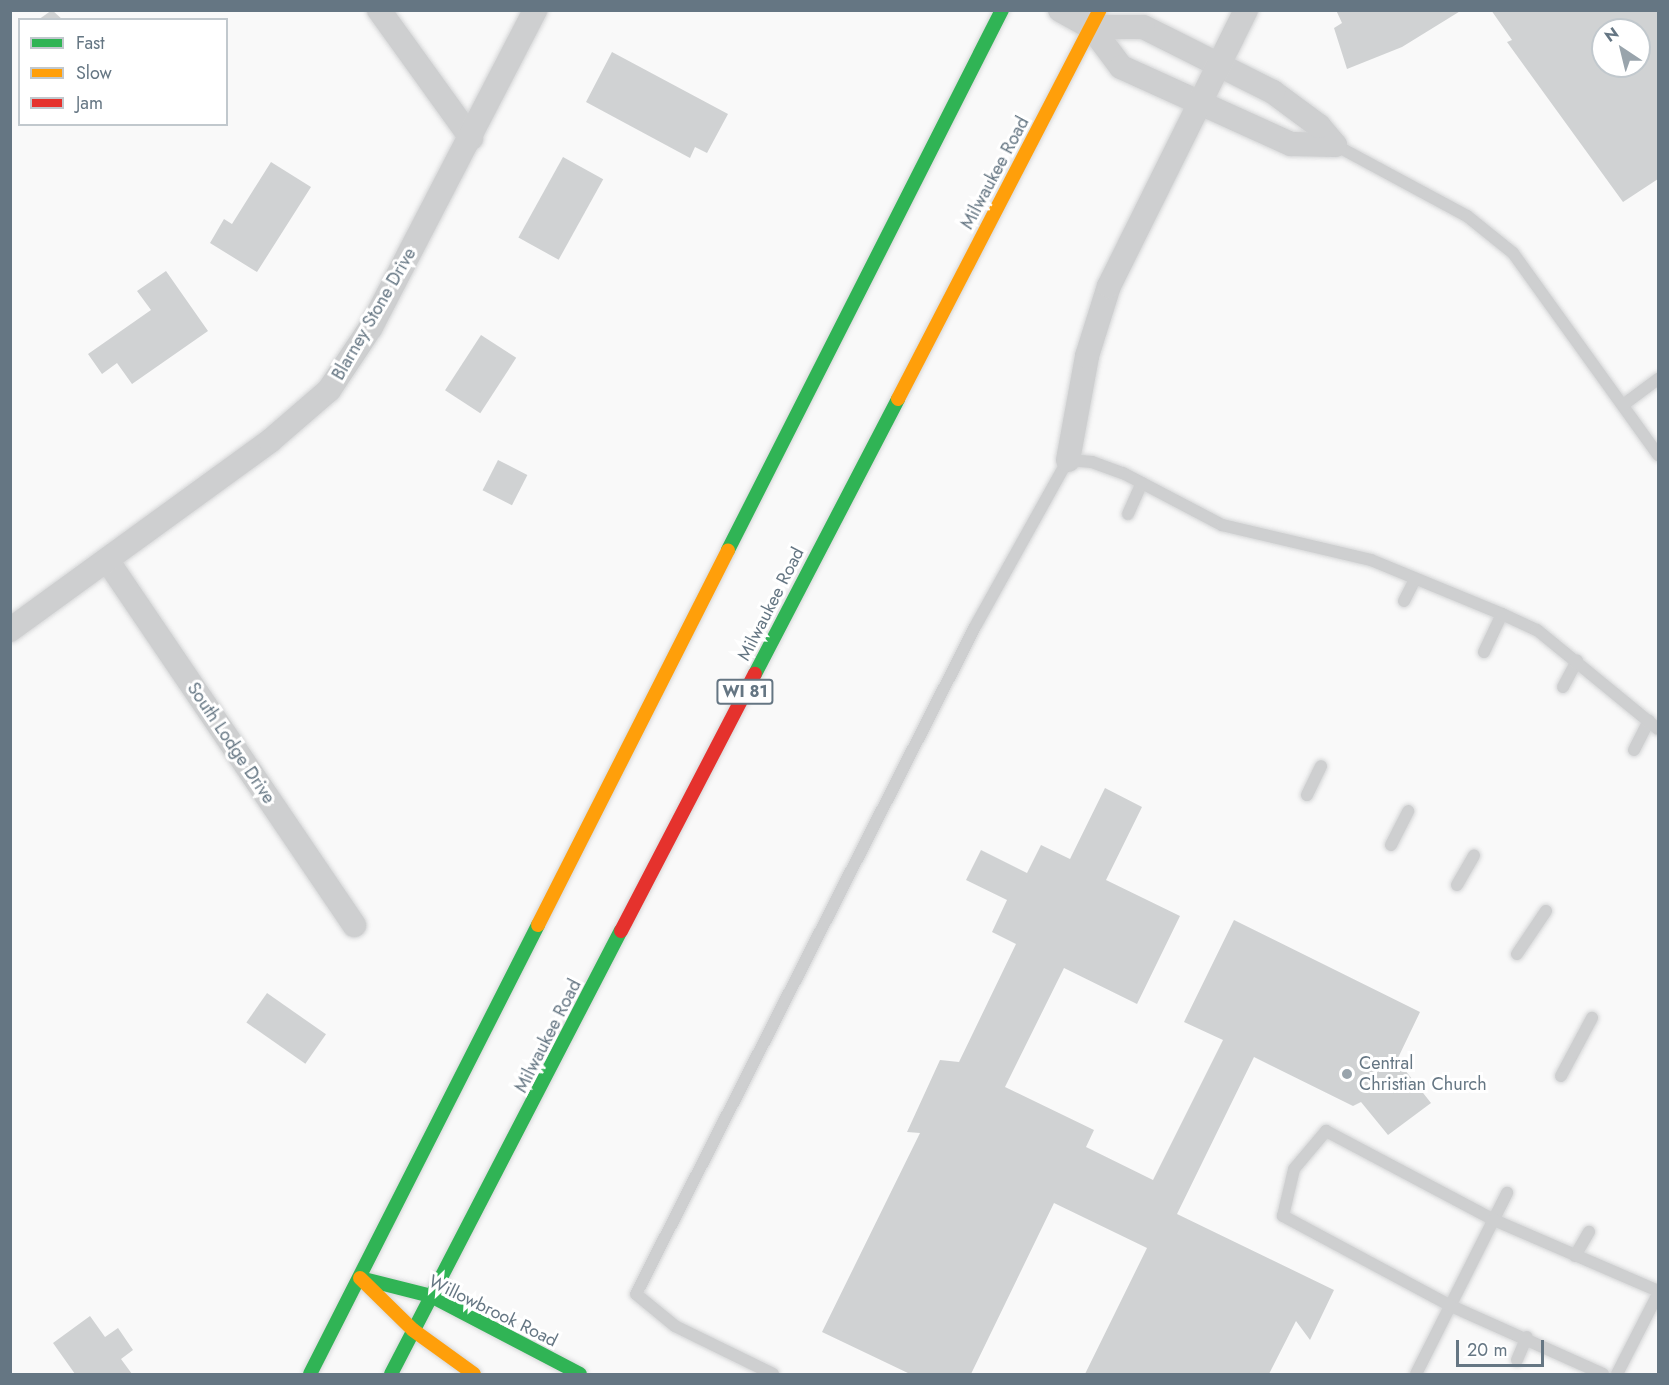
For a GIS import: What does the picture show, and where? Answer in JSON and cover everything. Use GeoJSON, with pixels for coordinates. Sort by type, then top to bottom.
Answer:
{"type":"FeatureCollection","features":[{"type":"Feature","properties":{"kind":"main road"},"geometry":{"type":"LineString","coordinates":[[310,1374],[1002,10]]}},
{"type":"Feature","properties":{"kind":"main road","name":"Milwaukee Road"},"geometry":{"type":"LineString","coordinates":[[391,1374],[1095,19]]}},
{"type":"Feature","properties":{"kind":"main road"},"geometry":{"type":"LineString","coordinates":[[360,1278],[413,1330],[474,1374]]}},
{"type":"Feature","properties":{"kind":"main road","name":"Willowbrook Road"},"geometry":{"type":"LineString","coordinates":[[360,1278],[431,1296],[580,1374]]}},
{"type":"Feature","properties":{"kind":"street"},"geometry":{"type":"LineString","coordinates":[[379,10],[471,138]]}},
{"type":"Feature","properties":{"kind":"street","name":"Blarney Stone Drive"},"geometry":{"type":"LineString","coordinates":[[10,630],[107,560],[329,390],[371,327],[471,138],[535,10]]}},
{"type":"Feature","properties":{"kind":"street"},"geometry":{"type":"LineString","coordinates":[[1060,10],[1143,27],[1219,64],[1273,92],[1319,126],[1335,145]]}},
{"type":"Feature","properties":{"kind":"street"},"geometry":{"type":"LineString","coordinates":[[1068,460],[1087,356],[1109,286],[1246,10]]}},
{"type":"Feature","properties":{"kind":"street"},"geometry":{"type":"LineString","coordinates":[[1095,19],[1121,67],[1198,104],[1291,144],[1335,145]]}},
{"type":"Feature","properties":{"kind":"street","name":"South Lodge Drive"},"geometry":{"type":"LineString","coordinates":[[107,560],[354,925]]}},
{"type":"Feature","properties":{"kind":"lane"},"geometry":{"type":"LineString","coordinates":[[1335,145],[1467,216],[1513,253],[1659,455]]}},
{"type":"Feature","properties":{"kind":"lane"},"geometry":{"type":"LineString","coordinates":[[1623,405],[1659,379]]}},
{"type":"Feature","properties":{"kind":"lane"},"geometry":{"type":"LineString","coordinates":[[773,1374],[675,1326],[636,1294],[976,625],[1068,460],[1092,462],[1143,483],[1222,525],[1371,560],[1414,581],[1502,614],[1537,630],[1654,725],[1634,750]]}},
{"type":"Feature","properties":{"kind":"lane"},"geometry":{"type":"LineString","coordinates":[[1128,514],[1143,483]]}},
{"type":"Feature","properties":{"kind":"lane"},"geometry":{"type":"LineString","coordinates":[[1404,601],[1414,581]]}},
{"type":"Feature","properties":{"kind":"lane"},"geometry":{"type":"LineString","coordinates":[[1484,652],[1502,614]]}},
{"type":"Feature","properties":{"kind":"lane"},"geometry":{"type":"LineString","coordinates":[[1563,687],[1577,661]]}},
{"type":"Feature","properties":{"kind":"lane"},"geometry":{"type":"LineString","coordinates":[[1307,795],[1321,766]]}},
{"type":"Feature","properties":{"kind":"lane"},"geometry":{"type":"LineString","coordinates":[[1391,845],[1408,811]]}},
{"type":"Feature","properties":{"kind":"lane"},"geometry":{"type":"LineString","coordinates":[[1457,885],[1474,855]]}},
{"type":"Feature","properties":{"kind":"lane"},"geometry":{"type":"LineString","coordinates":[[1517,954],[1546,911]]}},
{"type":"Feature","properties":{"kind":"lane"},"geometry":{"type":"LineString","coordinates":[[1561,1076],[1592,1018]]}},
{"type":"Feature","properties":{"kind":"lane"},"geometry":{"type":"LineString","coordinates":[[1603,1374],[1527,1337],[1451,1306],[1283,1216],[1294,1169],[1326,1131],[1494,1220],[1659,1292],[1617,1374]]}},
{"type":"Feature","properties":{"kind":"lane"},"geometry":{"type":"LineString","coordinates":[[1416,1374],[1507,1193]]}},
{"type":"Feature","properties":{"kind":"lane"},"geometry":{"type":"LineString","coordinates":[[1575,1256],[1589,1232]]}},
{"type":"Feature","properties":{"kind":"lane"},"geometry":{"type":"LineString","coordinates":[[1517,1360],[1527,1337]]}},
{"type":"Feature","properties":{"kind":"building"},"geometry":{"type":"Polygon","coordinates":[[[52,10],[61,18],[41,18],[52,10]]]}},
{"type":"Feature","properties":{"kind":"building"},"geometry":{"type":"Polygon","coordinates":[[[1336,10],[1462,10],[1402,47],[1347,69],[1334,28],[1342,23],[1336,10]]]}},
{"type":"Feature","properties":{"kind":"building"},"geometry":{"type":"Polygon","coordinates":[[[1491,10],[1658,10],[1658,179],[1623,202],[1507,42],[1512,40],[1491,10]]]}},
{"type":"Feature","properties":{"kind":"building"},"geometry":{"type":"Polygon","coordinates":[[[612,52],[728,114],[707,153],[695,147],[690,158],[586,102],[612,52]]]}},
{"type":"Feature","properties":{"kind":"building"},"geometry":{"type":"Polygon","coordinates":[[[563,157],[603,179],[559,260],[518,237],[563,157]]]}},
{"type":"Feature","properties":{"kind":"building"},"geometry":{"type":"Polygon","coordinates":[[[271,162],[311,187],[257,272],[210,243],[224,219],[232,224],[271,162]]]}},
{"type":"Feature","properties":{"kind":"building"},"geometry":{"type":"Polygon","coordinates":[[[166,271],[208,331],[132,384],[117,363],[102,374],[88,354],[151,310],[137,291],[166,271]]]}},
{"type":"Feature","properties":{"kind":"building"},"geometry":{"type":"Polygon","coordinates":[[[481,335],[516,358],[480,413],[445,390],[481,335]]]}},
{"type":"Feature","properties":{"kind":"building"},"geometry":{"type":"Polygon","coordinates":[[[498,460],[527,475],[512,505],[483,490],[498,460]]]}},
{"type":"Feature","properties":{"kind":"building","name":"Central Christian Church"},"geometry":{"type":"Polygon","coordinates":[[[1105,788],[1142,807],[1106,880],[1180,916],[1137,1004],[1064,968],[1005,1087],[1094,1130],[1086,1147],[1153,1180],[1223,1040],[1184,1022],[1234,920],[1420,1012],[1397,1060],[1431,1103],[1388,1135],[1361,1102],[1353,1106],[1254,1057],[1177,1214],[1334,1290],[1310,1340],[1296,1321],[1269,1374],[1085,1374],[1147,1248],[1054,1203],[971,1374],[910,1374],[822,1332],[920,1133],[907,1132],[940,1060],[959,1062],[1016,944],[992,932],[1007,900],[966,880],[981,850],[1027,873],[1041,845],[1070,859],[1105,788]]]}},
{"type":"Feature","properties":{"kind":"building"},"geometry":{"type":"Polygon","coordinates":[[[267,993],[326,1034],[305,1064],[246,1022],[267,993]]]}},
{"type":"Feature","properties":{"kind":"building"},"geometry":{"type":"Polygon","coordinates":[[[90,1316],[105,1337],[118,1328],[133,1350],[121,1359],[132,1374],[75,1374],[53,1343],[90,1316]]]}},
{"type":"Feature","properties":{"kind":"traffic: fast"},"geometry":{"type":"LineString","coordinates":[[728,550],[1002,10]]}},
{"type":"Feature","properties":{"kind":"traffic: fast"},"geometry":{"type":"LineString","coordinates":[[755,674],[898,399]]}},
{"type":"Feature","properties":{"kind":"traffic: fast"},"geometry":{"type":"LineString","coordinates":[[310,1374],[538,925]]}},
{"type":"Feature","properties":{"kind":"traffic: fast"},"geometry":{"type":"LineString","coordinates":[[391,1374],[621,931]]}},
{"type":"Feature","properties":{"kind":"traffic: fast"},"geometry":{"type":"LineString","coordinates":[[360,1278],[431,1296],[580,1374]]}},
{"type":"Feature","properties":{"kind":"traffic: slow"},"geometry":{"type":"LineString","coordinates":[[898,399],[1100,10]]}},
{"type":"Feature","properties":{"kind":"traffic: slow"},"geometry":{"type":"LineString","coordinates":[[538,925],[728,550]]}},
{"type":"Feature","properties":{"kind":"traffic: slow"},"geometry":{"type":"LineString","coordinates":[[360,1278],[413,1330],[474,1374]]}},
{"type":"Feature","properties":{"kind":"traffic: jam"},"geometry":{"type":"LineString","coordinates":[[621,931],[755,674]]}},
{"type":"Feature","properties":{"kind":"place","name":"Central Christian Church"},"geometry":{"type":"Point","coordinates":[1347,1074]}}]}
